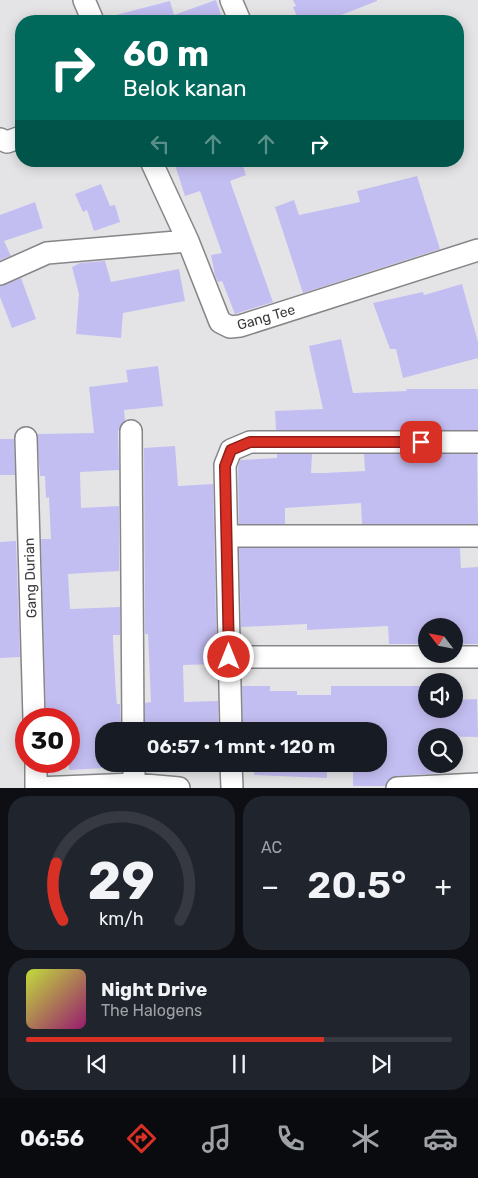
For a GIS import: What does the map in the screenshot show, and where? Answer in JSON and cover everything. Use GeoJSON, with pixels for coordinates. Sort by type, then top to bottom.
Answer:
{"type":"FeatureCollection","features":[{"type":"Feature","properties":{"kind":"street"},"geometry":{"type":"LineString","coordinates":[[84,0],[90,15]]}},
{"type":"Feature","properties":{"kind":"street"},"geometry":{"type":"LineString","coordinates":[[232,0],[238,15]]}},
{"type":"Feature","properties":{"kind":"street"},"geometry":{"type":"LineString","coordinates":[[0,138],[7,142],[15,139]]}},
{"type":"Feature","properties":{"kind":"street","name":"Gang Tee"},"geometry":{"type":"LineString","coordinates":[[155,167],[188,241],[220,322],[230,327],[240,326],[478,250]]}},
{"type":"Feature","properties":{"kind":"street"},"geometry":{"type":"LineString","coordinates":[[0,274],[47,253],[188,241]]}},
{"type":"Feature","properties":{"kind":"street"},"geometry":{"type":"LineString","coordinates":[[131,431],[134,722]]}},
{"type":"Feature","properties":{"kind":"street","name":"Gang Durian"},"geometry":{"type":"LineString","coordinates":[[26,438],[34,708]]}},
{"type":"Feature","properties":{"kind":"street"},"geometry":{"type":"LineString","coordinates":[[230,722],[225,466],[231,450],[250,442],[478,442]]}},
{"type":"Feature","properties":{"kind":"street"},"geometry":{"type":"LineString","coordinates":[[226,536],[478,536]]}},
{"type":"Feature","properties":{"kind":"street"},"geometry":{"type":"LineString","coordinates":[[229,657],[478,657]]}},
{"type":"Feature","properties":{"kind":"street"},"geometry":{"type":"LineString","coordinates":[[231,772],[232,788]]}},
{"type":"Feature","properties":{"kind":"street"},"geometry":{"type":"LineString","coordinates":[[36,773],[36,788],[134,774],[179,788]]}},
{"type":"Feature","properties":{"kind":"street"},"geometry":{"type":"LineString","coordinates":[[397,788],[478,784]]}},
{"type":"Feature","properties":{"kind":"building"},"geometry":{"type":"Polygon","coordinates":[[[216,0],[221,15],[174,15],[216,0]]]}},
{"type":"Feature","properties":{"kind":"building"},"geometry":{"type":"Polygon","coordinates":[[[293,0],[377,0],[341,15],[296,15],[293,7],[296,6],[293,0]]]}},
{"type":"Feature","properties":{"kind":"building"},"geometry":{"type":"Polygon","coordinates":[[[170,1],[174,15],[116,15],[170,1]]]}},
{"type":"Feature","properties":{"kind":"building"},"geometry":{"type":"Polygon","coordinates":[[[176,167],[243,167],[246,175],[230,181],[273,302],[235,314],[222,281],[218,282],[215,276],[211,255],[222,253],[200,191],[185,196],[176,167]]]}},
{"type":"Feature","properties":{"kind":"building"},"geometry":{"type":"Polygon","coordinates":[[[417,176],[440,249],[303,293],[275,207],[294,200],[299,215],[360,202],[357,191],[417,176]]]}},
{"type":"Feature","properties":{"kind":"building"},"geometry":{"type":"Polygon","coordinates":[[[101,184],[110,206],[115,205],[120,222],[94,231],[87,210],[83,212],[75,194],[101,184]]]}},
{"type":"Feature","properties":{"kind":"building"},"geometry":{"type":"Polygon","coordinates":[[[35,202],[43,228],[4,241],[11,256],[0,260],[0,215],[35,202]]]}},
{"type":"Feature","properties":{"kind":"building"},"geometry":{"type":"Polygon","coordinates":[[[105,261],[111,282],[179,269],[185,301],[123,313],[121,338],[76,334],[79,294],[72,267],[80,263],[105,261]]]}},
{"type":"Feature","properties":{"kind":"building"},"geometry":{"type":"Polygon","coordinates":[[[21,278],[36,319],[12,328],[0,297],[0,286],[21,278]]]}},
{"type":"Feature","properties":{"kind":"building"},"geometry":{"type":"Polygon","coordinates":[[[462,284],[478,342],[478,358],[403,378],[396,349],[390,349],[373,303],[423,292],[424,295],[462,284]]]}},
{"type":"Feature","properties":{"kind":"building"},"geometry":{"type":"Polygon","coordinates":[[[341,339],[353,393],[407,391],[406,389],[478,389],[478,430],[276,430],[275,411],[323,409],[309,346],[341,339]]]}},
{"type":"Feature","properties":{"kind":"building"},"geometry":{"type":"Polygon","coordinates":[[[158,366],[163,406],[124,410],[125,420],[118,431],[119,470],[80,472],[81,508],[119,506],[119,571],[68,574],[70,609],[120,607],[120,635],[113,635],[113,640],[116,695],[117,704],[120,704],[121,722],[95,722],[95,769],[80,769],[80,708],[46,708],[41,539],[51,539],[49,497],[46,498],[45,476],[40,476],[37,434],[94,433],[89,387],[128,382],[126,370],[158,366]]]}},
{"type":"Feature","properties":{"kind":"building"},"geometry":{"type":"Polygon","coordinates":[[[0,439],[14,439],[15,475],[0,475],[0,439]]]}},
{"type":"Feature","properties":{"kind":"building"},"geometry":{"type":"Polygon","coordinates":[[[175,446],[178,486],[213,484],[217,664],[183,665],[184,702],[218,701],[218,722],[145,722],[145,703],[151,702],[148,634],[145,634],[144,448],[175,446]]]}},
{"type":"Feature","properties":{"kind":"building"},"geometry":{"type":"Polygon","coordinates":[[[277,454],[312,454],[311,473],[324,473],[365,471],[364,454],[477,454],[478,524],[362,524],[361,503],[285,508],[285,524],[239,524],[238,467],[240,460],[277,458],[277,454]]]}},
{"type":"Feature","properties":{"kind":"building"},"geometry":{"type":"Polygon","coordinates":[[[16,541],[20,657],[0,658],[0,542],[16,541]]]}},
{"type":"Feature","properties":{"kind":"building"},"geometry":{"type":"Polygon","coordinates":[[[239,548],[460,548],[461,568],[478,567],[478,644],[463,644],[463,618],[418,618],[418,644],[389,644],[388,626],[307,630],[307,624],[241,627],[239,548]]]}},
{"type":"Feature","properties":{"kind":"building"},"geometry":{"type":"Polygon","coordinates":[[[242,686],[270,686],[270,691],[297,691],[297,695],[331,695],[331,686],[418,686],[418,718],[463,718],[463,700],[477,699],[478,737],[463,737],[463,728],[418,728],[418,773],[441,773],[396,776],[390,778],[385,786],[353,786],[353,772],[387,772],[387,722],[243,722],[242,686]]]}},
{"type":"Feature","properties":{"kind":"building"},"geometry":{"type":"Polygon","coordinates":[[[254,772],[327,772],[327,778],[254,775],[254,772]]]}},
{"type":"Feature","properties":{"kind":"route"},"geometry":{"type":"LineString","coordinates":[[229,657],[229,564],[226,536],[225,466],[231,450],[250,442],[421,442]]}}]}
